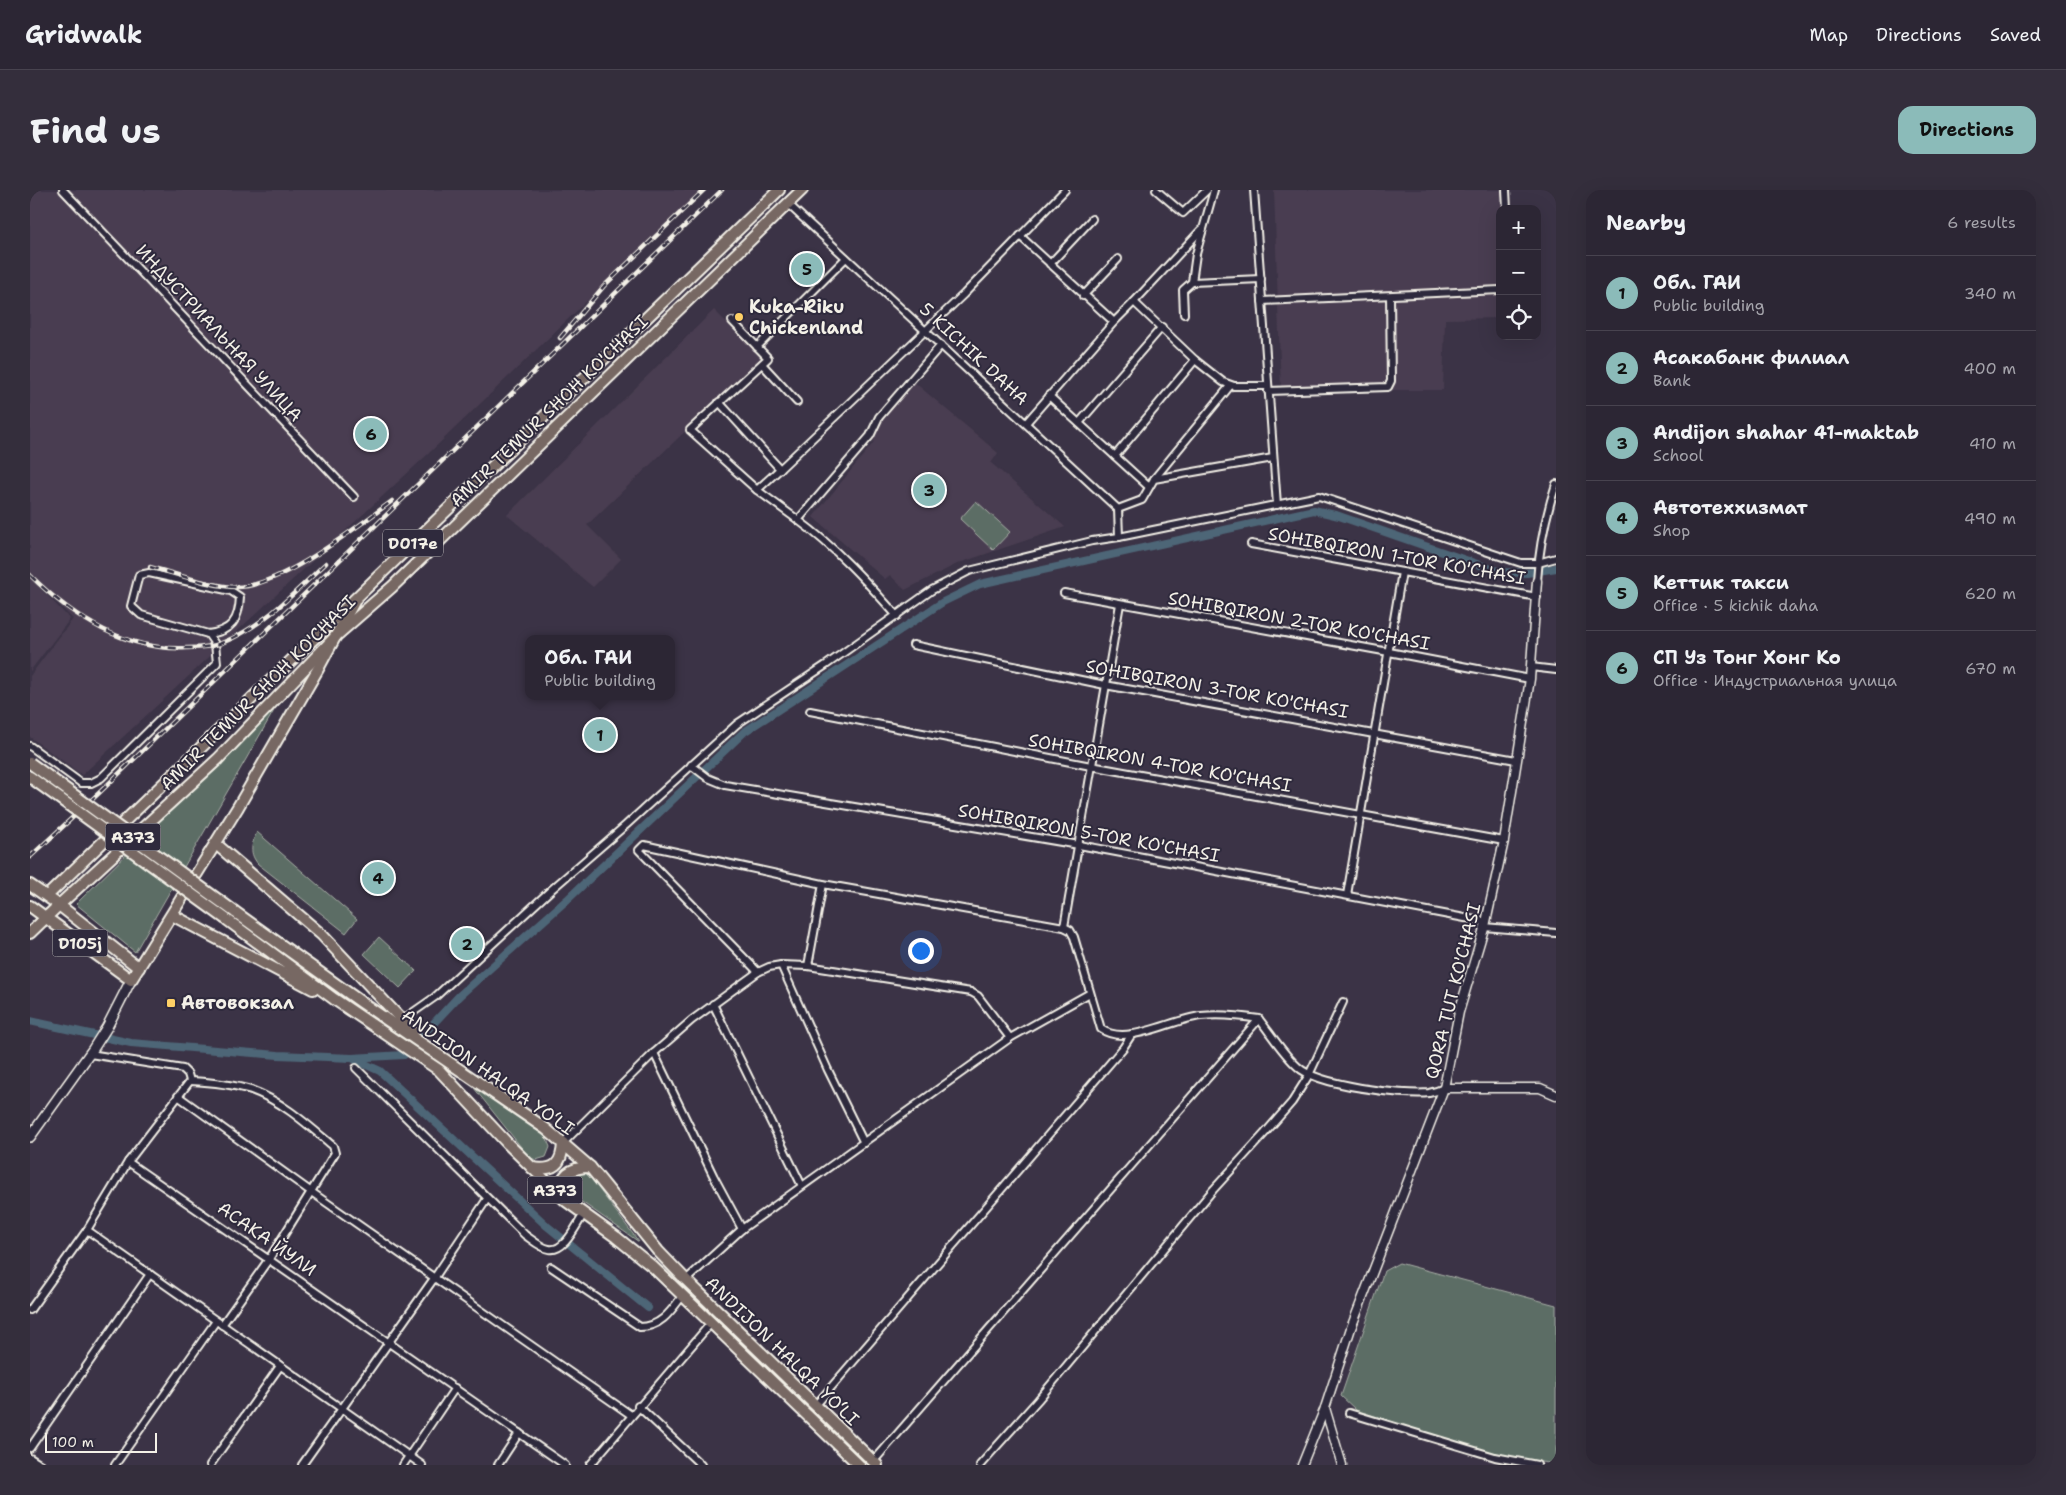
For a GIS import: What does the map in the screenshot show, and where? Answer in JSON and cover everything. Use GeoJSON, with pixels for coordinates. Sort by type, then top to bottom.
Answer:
{"type":"FeatureCollection","features":[{"type":"Feature","properties":{"kind":"main road","name":"AMIR TEMUR SHOH KO'CHASI"},"geometry":{"type":"LineString","coordinates":[[31,909],[47,896],[355,600],[779,190]]}},
{"type":"Feature","properties":{"kind":"main road","name":"AMIR TEMUR SHOH KO'CHASI"},"geometry":{"type":"LineString","coordinates":[[30,932],[218,759],[337,635],[392,587],[802,190]]}},
{"type":"Feature","properties":{"kind":"main road"},"geometry":{"type":"LineString","coordinates":[[30,1137],[91,1052],[107,1026],[131,980],[216,844],[337,635],[355,600]]}},
{"type":"Feature","properties":{"kind":"main road","name":"ANDIJON HALQA YO‘LI"},"geometry":{"type":"LineString","coordinates":[[30,763],[235,912],[564,1143],[590,1167],[658,1251],[686,1280],[875,1463]]}},
{"type":"Feature","properties":{"kind":"main road","name":"ANDIJON HALQA YO‘LI"},"geometry":{"type":"LineString","coordinates":[[30,777],[334,999],[439,1070],[560,1195],[653,1267],[859,1465]]}},
{"type":"Feature","properties":{"kind":"main road"},"geometry":{"type":"LineString","coordinates":[[216,844],[322,935],[429,1049]]}},
{"type":"Feature","properties":{"kind":"main road"},"geometry":{"type":"LineString","coordinates":[[30,885],[59,905]]}},
{"type":"Feature","properties":{"kind":"main road","name":"D105j"},"geometry":{"type":"LineString","coordinates":[[59,905],[139,968]]}},
{"type":"Feature","properties":{"kind":"main road","name":"D105j"},"geometry":{"type":"LineString","coordinates":[[31,909],[45,917],[131,980]]}},
{"type":"Feature","properties":{"kind":"main road"},"geometry":{"type":"LineString","coordinates":[[172,915],[283,975],[334,999]]}},
{"type":"Feature","properties":{"kind":"main road"},"geometry":{"type":"LineString","coordinates":[[532,1168],[547,1169],[554,1167],[562,1158],[564,1143]]}},
{"type":"Feature","properties":{"kind":"main road"},"geometry":{"type":"LineString","coordinates":[[560,1195],[560,1187],[566,1173],[573,1168],[590,1167]]}},
{"type":"Feature","properties":{"kind":"street","name":"ИНДУСТРИАЛЬНАЯ УЛИЦА"},"geometry":{"type":"LineString","coordinates":[[63,190],[354,497]]}},
{"type":"Feature","properties":{"kind":"street"},"geometry":{"type":"LineString","coordinates":[[757,490],[964,294],[1065,190]]}},
{"type":"Feature","properties":{"kind":"street"},"geometry":{"type":"LineString","coordinates":[[1156,190],[1183,213],[1207,190]]}},
{"type":"Feature","properties":{"kind":"street"},"geometry":{"type":"LineString","coordinates":[[1192,282],[1196,254],[1214,190]]}},
{"type":"Feature","properties":{"kind":"street"},"geometry":{"type":"LineString","coordinates":[[1254,190],[1276,505]]}},
{"type":"Feature","properties":{"kind":"street"},"geometry":{"type":"LineString","coordinates":[[1506,190],[1506,205]]}},
{"type":"Feature","properties":{"kind":"street","name":"5 KICHIK DAHA"},"geometry":{"type":"LineString","coordinates":[[788,204],[1118,509]]}},
{"type":"Feature","properties":{"kind":"street"},"geometry":{"type":"LineString","coordinates":[[1050,264],[1092,219]]}},
{"type":"Feature","properties":{"kind":"street"},"geometry":{"type":"LineString","coordinates":[[1026,423],[1114,322],[1202,229]]}},
{"type":"Feature","properties":{"kind":"street"},"geometry":{"type":"LineString","coordinates":[[1020,236],[1083,296],[1114,322]]}},
{"type":"Feature","properties":{"kind":"street"},"geometry":{"type":"LineString","coordinates":[[757,347],[846,258]]}},
{"type":"Feature","properties":{"kind":"street"},"geometry":{"type":"LineString","coordinates":[[1083,296],[1118,259]]}},
{"type":"Feature","properties":{"kind":"street"},"geometry":{"type":"LineString","coordinates":[[1184,314],[1183,290],[1192,282],[1261,278]]}},
{"type":"Feature","properties":{"kind":"street"},"geometry":{"type":"LineString","coordinates":[[1262,301],[1496,290]]}},
{"type":"Feature","properties":{"kind":"street"},"geometry":{"type":"LineString","coordinates":[[1134,302],[1195,360],[1230,386],[1268,388],[1388,387],[1391,381],[1390,296]]}},
{"type":"Feature","properties":{"kind":"street"},"geometry":{"type":"LineString","coordinates":[[732,321],[768,358],[690,430],[757,490],[819,536],[843,558],[897,616]]}},
{"type":"Feature","properties":{"kind":"street"},"geometry":{"type":"LineString","coordinates":[[1078,423],[1162,327]]}},
{"type":"Feature","properties":{"kind":"street"},"geometry":{"type":"LineString","coordinates":[[798,520],[870,436],[879,417],[941,345]]}},
{"type":"Feature","properties":{"kind":"street"},"geometry":{"type":"LineString","coordinates":[[1115,456],[1195,360]]}},
{"type":"Feature","properties":{"kind":"street"},"geometry":{"type":"LineString","coordinates":[[762,364],[797,402]]}},
{"type":"Feature","properties":{"kind":"street"},"geometry":{"type":"LineString","coordinates":[[1120,537],[1118,509],[1142,500],[1154,479],[1230,386]]}},
{"type":"Feature","properties":{"kind":"street"},"geometry":{"type":"LineString","coordinates":[[1049,396],[1149,487]]}},
{"type":"Feature","properties":{"kind":"street"},"geometry":{"type":"LineString","coordinates":[[719,402],[780,469]]}},
{"type":"Feature","properties":{"kind":"street"},"geometry":{"type":"LineString","coordinates":[[1154,479],[1273,458]]}},
{"type":"Feature","properties":{"kind":"street","name":"QORA TUT KO'CHASI"},"geometry":{"type":"LineString","coordinates":[[1302,1465],[1325,1408],[1350,1328],[1444,1088],[1460,1012],[1485,925],[1504,841],[1530,680],[1538,563],[1550,503],[1556,484]]}},
{"type":"Feature","properties":{"kind":"street"},"geometry":{"type":"LineString","coordinates":[[402,1020],[435,997],[552,889],[693,767],[737,724],[897,616],[932,590],[969,571],[1092,541],[1120,537],[1319,496],[1521,563],[1538,563],[1556,558]]}},
{"type":"Feature","properties":{"kind":"street","name":"SOHIBQIRON 1-TOR KO'CHASI"},"geometry":{"type":"LineString","coordinates":[[1251,544],[1537,597]]}},
{"type":"Feature","properties":{"kind":"street"},"geometry":{"type":"LineString","coordinates":[[1347,895],[1402,572]]}},
{"type":"Feature","properties":{"kind":"street"},"geometry":{"type":"LineString","coordinates":[[30,746],[81,783],[91,783],[101,778],[218,663],[215,644],[208,634],[141,615],[131,606],[139,575],[149,573],[231,591],[240,597],[239,613],[234,623],[220,632],[208,634]]}},
{"type":"Feature","properties":{"kind":"street","name":"SOHIBQIRON 2-TOR KO'CHASI"},"geometry":{"type":"LineString","coordinates":[[1064,593],[1389,652],[1530,680]]}},
{"type":"Feature","properties":{"kind":"street"},"geometry":{"type":"LineString","coordinates":[[1064,928],[1120,604]]}},
{"type":"Feature","properties":{"kind":"street","name":"SOHIBQIRON 3-TOR KO'CHASI"},"geometry":{"type":"LineString","coordinates":[[913,645],[1105,685],[1516,760]]}},
{"type":"Feature","properties":{"kind":"street"},"geometry":{"type":"LineString","coordinates":[[1531,667],[1556,670]]}},
{"type":"Feature","properties":{"kind":"street","name":"SOHIBQIRON 4-TOR KO'CHASI"},"geometry":{"type":"LineString","coordinates":[[810,711],[1091,766],[1504,841]]}},
{"type":"Feature","properties":{"kind":"street","name":"SOHIBQIRON 5-TOR KO'CHASI"},"geometry":{"type":"LineString","coordinates":[[693,767],[708,778],[725,785],[1079,845],[1347,895],[1485,925],[1556,933]]}},
{"type":"Feature","properties":{"kind":"street"},"geometry":{"type":"LineString","coordinates":[[758,972],[639,850],[644,845],[823,884],[1070,930],[1074,937],[1101,1028],[1114,1036],[1132,1034],[1187,1018],[1202,1016],[1259,1019],[1298,1067],[1308,1075],[1385,1091],[1430,1093],[1444,1088],[1540,1088],[1556,1095]]}},
{"type":"Feature","properties":{"kind":"street"},"geometry":{"type":"LineString","coordinates":[[808,966],[823,884]]}},
{"type":"Feature","properties":{"kind":"street"},"geometry":{"type":"LineString","coordinates":[[781,965],[828,1070],[864,1143]]}},
{"type":"Feature","properties":{"kind":"street"},"geometry":{"type":"LineString","coordinates":[[564,1143],[654,1054],[692,1020],[758,972],[769,967],[781,965],[808,966],[971,992],[978,996],[1010,1038]]}},
{"type":"Feature","properties":{"kind":"street"},"geometry":{"type":"LineString","coordinates":[[686,1280],[742,1229],[1010,1038],[1090,993]]}},
{"type":"Feature","properties":{"kind":"street"},"geometry":{"type":"LineString","coordinates":[[980,1465],[1038,1400],[1213,1190],[1292,1102],[1308,1075],[1343,1002]]}},
{"type":"Feature","properties":{"kind":"street"},"geometry":{"type":"LineString","coordinates":[[713,1004],[802,1186]]}},
{"type":"Feature","properties":{"kind":"street"},"geometry":{"type":"LineString","coordinates":[[875,1463],[1259,1019]]}},
{"type":"Feature","properties":{"kind":"street"},"geometry":{"type":"LineString","coordinates":[[815,1406],[1116,1056],[1132,1034]]}},
{"type":"Feature","properties":{"kind":"street"},"geometry":{"type":"LineString","coordinates":[[91,1052],[183,1069],[188,1074],[190,1081]]}},
{"type":"Feature","properties":{"kind":"street"},"geometry":{"type":"LineString","coordinates":[[654,1054],[714,1178],[742,1229]]}},
{"type":"Feature","properties":{"kind":"street"},"geometry":{"type":"LineString","coordinates":[[356,1068],[525,1235],[547,1249],[556,1249],[562,1245],[584,1214]]}},
{"type":"Feature","properties":{"kind":"street"},"geometry":{"type":"LineString","coordinates":[[30,1310],[87,1230],[128,1162],[190,1081]]}},
{"type":"Feature","properties":{"kind":"street"},"geometry":{"type":"LineString","coordinates":[[190,1081],[216,1083],[251,1090],[295,1114],[333,1146],[335,1153],[269,1259],[222,1325]]}},
{"type":"Feature","properties":{"kind":"street"},"geometry":{"type":"LineString","coordinates":[[178,1096],[310,1191],[631,1415]]}},
{"type":"Feature","properties":{"kind":"street","name":"АСАКА ЙУЛИ"},"geometry":{"type":"LineString","coordinates":[[128,1162],[564,1465]]}},
{"type":"Feature","properties":{"kind":"street"},"geometry":{"type":"LineString","coordinates":[[302,1465],[435,1277],[487,1199]]}},
{"type":"Feature","properties":{"kind":"street"},"geometry":{"type":"LineString","coordinates":[[87,1230],[422,1465]]}},
{"type":"Feature","properties":{"kind":"street"},"geometry":{"type":"LineString","coordinates":[[551,1267],[640,1328],[650,1328],[665,1317],[682,1295]]}},
{"type":"Feature","properties":{"kind":"street"},"geometry":{"type":"LineString","coordinates":[[30,1448],[150,1274]]}},
{"type":"Feature","properties":{"kind":"street"},"geometry":{"type":"LineString","coordinates":[[115,1465],[216,1321]]}},
{"type":"Feature","properties":{"kind":"street"},"geometry":{"type":"LineString","coordinates":[[590,1465],[638,1406],[711,1323]]}},
{"type":"Feature","properties":{"kind":"street"},"geometry":{"type":"LineString","coordinates":[[210,1465],[280,1366]]}},
{"type":"Feature","properties":{"kind":"street"},"geometry":{"type":"LineString","coordinates":[[403,1465],[455,1388]]}},
{"type":"Feature","properties":{"kind":"street"},"geometry":{"type":"LineString","coordinates":[[638,1406],[701,1465]]}},
{"type":"Feature","properties":{"kind":"street"},"geometry":{"type":"LineString","coordinates":[[1325,1408],[1342,1465]]}},
{"type":"Feature","properties":{"kind":"street"},"geometry":{"type":"LineString","coordinates":[[1349,1413],[1495,1457],[1537,1465]]}},
{"type":"Feature","properties":{"kind":"street"},"geometry":{"type":"LineString","coordinates":[[498,1465],[519,1433]]}},
{"type":"Feature","properties":{"kind":"street"},"geometry":{"type":"LineString","coordinates":[[30,1458],[41,1465]]}},
{"type":"Feature","properties":{"kind":"shaded area"},"geometry":{"type":"Polygon","coordinates":[[[30,190],[702,190],[428,454],[82,775],[30,737],[30,676],[73,619],[30,575],[30,190]]]}},
{"type":"Feature","properties":{"kind":"shaded area"},"geometry":{"type":"Polygon","coordinates":[[[1274,190],[1511,190],[1512,205],[1496,205],[1496,318],[1445,319],[1443,390],[1281,390],[1274,190]]]}},
{"type":"Feature","properties":{"kind":"shaded area"},"geometry":{"type":"Polygon","coordinates":[[[714,310],[762,358],[587,525],[621,559],[593,587],[507,515],[714,310]]]}},
{"type":"Feature","properties":{"kind":"shaded area"},"geometry":{"type":"Polygon","coordinates":[[[914,382],[998,453],[991,463],[1065,527],[959,563],[905,590],[890,575],[885,579],[813,517],[874,442],[880,421],[914,382]]]}},
{"type":"Feature","properties":{"kind":"shaded area"},"geometry":{"type":"Polygon","coordinates":[[[30,578],[70,619],[30,671],[30,578]]]}},
{"type":"Feature","properties":{"kind":"green space"},"geometry":{"type":"Polygon","coordinates":[[[976,501],[1010,532],[993,550],[960,519],[976,501]]]}},
{"type":"Feature","properties":{"kind":"green space"},"geometry":{"type":"Polygon","coordinates":[[[276,707],[135,952],[76,904],[276,707]]]}},
{"type":"Feature","properties":{"kind":"green space"},"geometry":{"type":"Polygon","coordinates":[[[257,832],[357,919],[346,933],[258,864],[252,852],[253,841],[257,832]]]}},
{"type":"Feature","properties":{"kind":"green space"},"geometry":{"type":"Polygon","coordinates":[[[379,937],[416,971],[400,988],[364,954],[379,937]]]}},
{"type":"Feature","properties":{"kind":"green space"},"geometry":{"type":"Polygon","coordinates":[[[474,1088],[546,1137],[550,1147],[546,1157],[536,1160],[529,1157],[474,1088]]]}},
{"type":"Feature","properties":{"kind":"green space"},"geometry":{"type":"Polygon","coordinates":[[[583,1172],[589,1176],[639,1242],[569,1193],[567,1182],[573,1173],[583,1172]]]}},
{"type":"Feature","properties":{"kind":"green space"},"geometry":{"type":"Polygon","coordinates":[[[1399,1263],[1556,1305],[1556,1464],[1497,1456],[1356,1410],[1341,1396],[1384,1271],[1399,1263]]]}},
{"type":"Feature","properties":{"kind":"waterway"},"geometry":{"type":"LineString","coordinates":[[30,1021],[131,1043],[278,1055],[352,1058],[404,1055],[459,996],[569,898],[744,732],[943,602],[980,584],[1314,510],[1339,516],[1500,572],[1527,573],[1556,568]]}},
{"type":"Feature","properties":{"kind":"waterway"},"geometry":{"type":"LineString","coordinates":[[354,1059],[380,1071],[547,1226],[648,1308]]}},
{"type":"Feature","properties":{"kind":"railway"},"geometry":{"type":"LineString","coordinates":[[560,338],[604,286],[704,190]]}},
{"type":"Feature","properties":{"kind":"railway"},"geometry":{"type":"LineString","coordinates":[[30,857],[99,793],[722,190]]}},
{"type":"Feature","properties":{"kind":"railway"},"geometry":{"type":"LineString","coordinates":[[150,567],[216,585],[236,587],[254,584],[274,577],[317,554],[392,501]]}},
{"type":"Feature","properties":{"kind":"railway"},"geometry":{"type":"LineString","coordinates":[[30,575],[64,605],[101,628],[143,644],[196,648],[220,644],[253,627],[279,607],[326,563]]}},
{"type":"Feature","properties":{"kind":"place","name":"Кеттик такси"},"geometry":{"type":"Point","coordinates":[807,269]}},
{"type":"Feature","properties":{"kind":"place","name":"Kuka-Riku Chickenland"},"geometry":{"type":"Point","coordinates":[739,317]}},
{"type":"Feature","properties":{"kind":"place","name":"СП Уз Тонг Хонг Ко"},"geometry":{"type":"Point","coordinates":[371,434]}},
{"type":"Feature","properties":{"kind":"place","name":"Andijon shahar 41-maktab"},"geometry":{"type":"Point","coordinates":[929,490]}},
{"type":"Feature","properties":{"kind":"place","name":"Обл. ГАИ"},"geometry":{"type":"Point","coordinates":[600,735]}},
{"type":"Feature","properties":{"kind":"place","name":"Автотеххизмат"},"geometry":{"type":"Point","coordinates":[378,878]}},
{"type":"Feature","properties":{"kind":"place","name":"Асакабанк филиал"},"geometry":{"type":"Point","coordinates":[467,944]}},
{"type":"Feature","properties":{"kind":"place","name":"Автовокзал"},"geometry":{"type":"Point","coordinates":[171,1003]}}]}
